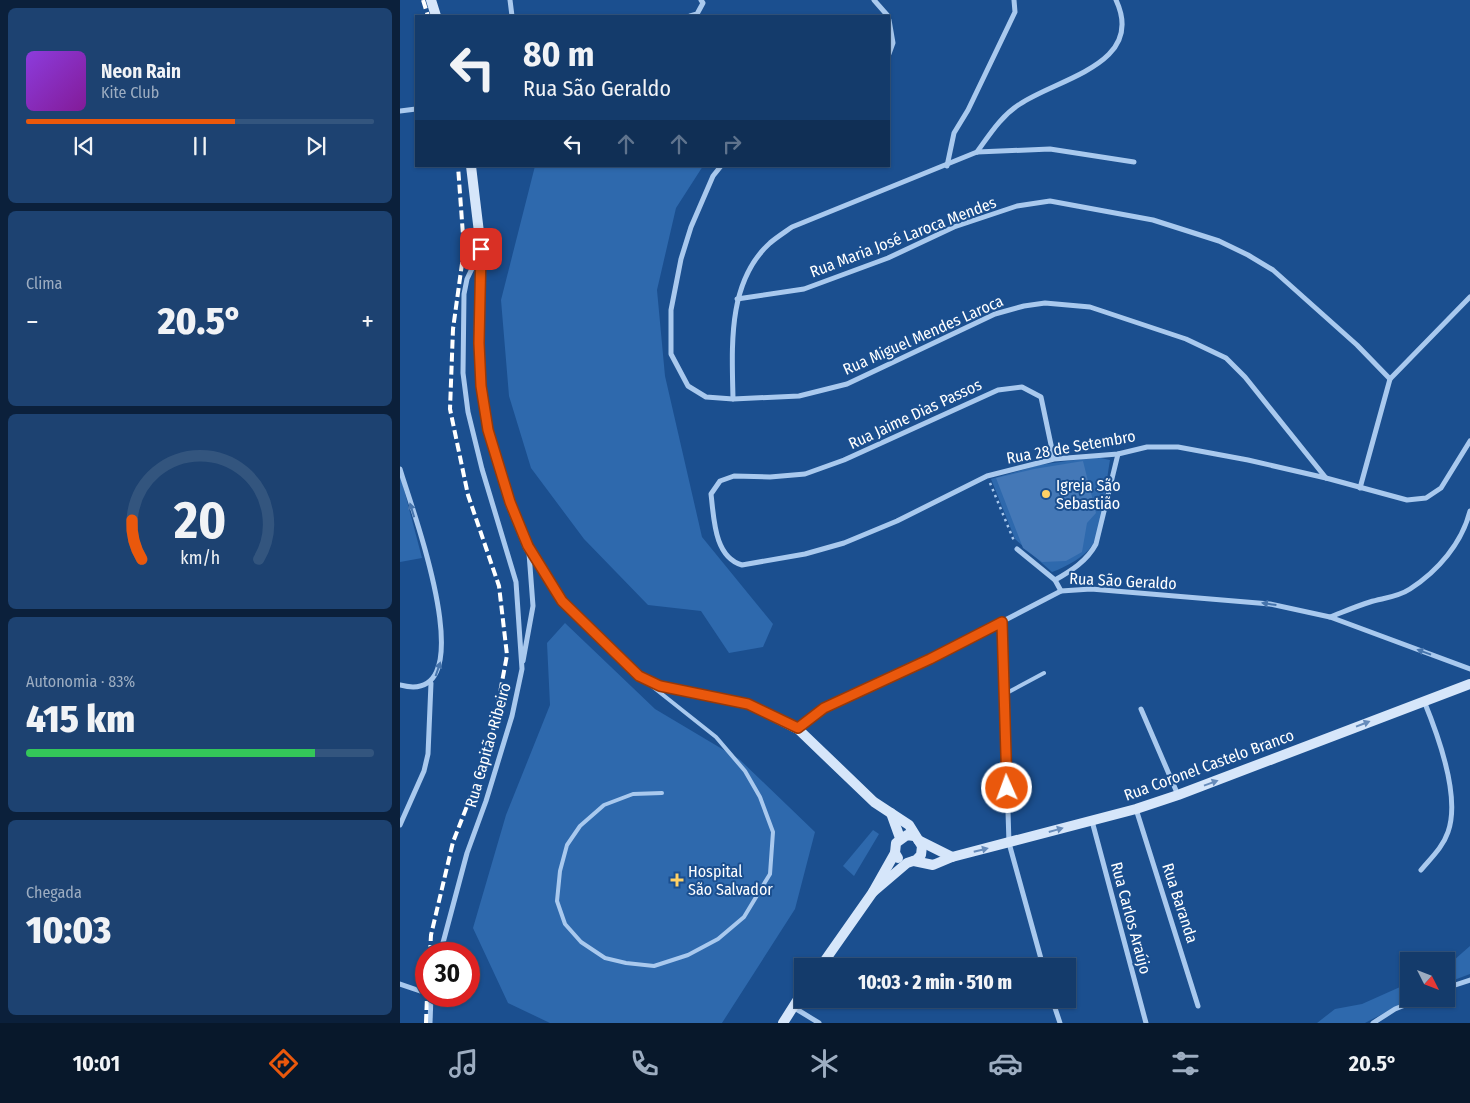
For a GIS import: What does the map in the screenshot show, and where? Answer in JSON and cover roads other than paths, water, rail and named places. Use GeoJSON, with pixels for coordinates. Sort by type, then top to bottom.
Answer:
{"type":"FeatureCollection","features":[{"type":"Feature","properties":{"kind":"main road"},"geometry":{"type":"LineString","coordinates":[[431,0],[436,15]]}},
{"type":"Feature","properties":{"kind":"main road"},"geometry":{"type":"LineString","coordinates":[[471,167],[481,249],[479,343],[482,395],[488,430],[504,484],[528,546],[562,601],[639,676],[660,686],[748,704],[798,728],[874,802],[909,825],[922,846],[921,853],[873,892]]}},
{"type":"Feature","properties":{"kind":"main road","name":"Rua Coronel Castelo Branco"},"geometry":{"type":"LineString","coordinates":[[910,862],[933,865],[952,857],[1009,843],[1178,795],[1470,684]]}},
{"type":"Feature","properties":{"kind":"main road"},"geometry":{"type":"LineString","coordinates":[[891,813],[900,838]]}},
{"type":"Feature","properties":{"kind":"main road"},"geometry":{"type":"LineString","coordinates":[[827,958],[873,892],[895,853],[896,843],[900,838],[907,835],[916,838],[952,857]]}},
{"type":"Feature","properties":{"kind":"main road"},"geometry":{"type":"LineString","coordinates":[[895,853],[902,861],[910,862]]}},
{"type":"Feature","properties":{"kind":"main road"},"geometry":{"type":"LineString","coordinates":[[783,1023],[793,1007]]}},
{"type":"Feature","properties":{"kind":"street"},"geometry":{"type":"LineString","coordinates":[[510,0],[512,15]]}},
{"type":"Feature","properties":{"kind":"street"},"geometry":{"type":"LineString","coordinates":[[694,15],[698,14],[704,3],[701,0]]}},
{"type":"Feature","properties":{"kind":"street"},"geometry":{"type":"LineString","coordinates":[[874,0],[887,15]]}},
{"type":"Feature","properties":{"kind":"street"},"geometry":{"type":"LineString","coordinates":[[947,166],[954,133],[968,110],[1015,12],[1014,0]]}},
{"type":"Feature","properties":{"kind":"street"},"geometry":{"type":"LineString","coordinates":[[977,152],[1003,116],[1021,103],[1100,63],[1117,48],[1123,30],[1121,11],[1116,0]]}},
{"type":"Feature","properties":{"kind":"street"},"geometry":{"type":"LineString","coordinates":[[890,26],[893,43],[890,51]]}},
{"type":"Feature","properties":{"kind":"street"},"geometry":{"type":"LineString","coordinates":[[400,111],[415,109]]}},
{"type":"Feature","properties":{"kind":"street"},"geometry":{"type":"LineString","coordinates":[[733,399],[732,345],[737,299],[760,254],[770,243],[792,227],[947,166],[977,152],[1050,149],[1134,162]]}},
{"type":"Feature","properties":{"kind":"street","name":"Rua Miguel Mendes Laroca"},"geometry":{"type":"LineString","coordinates":[[720,167],[713,176],[691,226],[681,259],[671,310],[671,354],[688,386],[706,397],[733,399],[799,396],[847,384],[995,314],[1024,306],[1045,303],[1090,307],[1186,339],[1226,358],[1245,376],[1326,478]]}},
{"type":"Feature","properties":{"kind":"street","name":"Rua Maria José Laroca Mendes"},"geometry":{"type":"LineString","coordinates":[[737,299],[804,289],[888,258],[954,227],[1017,206],[1050,201],[1153,220],[1219,241],[1248,255],[1273,270],[1357,345],[1390,379]]}},
{"type":"Feature","properties":{"kind":"street","name":"Rua Capitão Ribeiro"},"geometry":{"type":"LineString","coordinates":[[443,942],[467,854],[512,716],[522,669],[516,582],[482,469],[468,412],[463,373],[464,294],[467,279],[481,249]]}},
{"type":"Feature","properties":{"kind":"street"},"geometry":{"type":"LineString","coordinates":[[1360,488],[1390,379],[1470,297]]}},
{"type":"Feature","properties":{"kind":"street","name":"Rua Jaime Dias Passos"},"geometry":{"type":"LineString","coordinates":[[734,476],[770,477],[805,474],[844,460],[998,390],[1022,387],[1037,393],[1043,401],[1054,459]]}},
{"type":"Feature","properties":{"kind":"street","name":"Rua 28 de Setembro"},"geometry":{"type":"LineString","coordinates":[[734,476],[720,481],[711,494],[716,532],[725,554],[734,562],[742,565],[805,554],[844,543],[897,520],[987,476],[1054,459],[1118,454],[1147,447],[1178,447],[1248,460],[1326,478],[1407,500],[1426,498],[1441,488],[1470,441]]}},
{"type":"Feature","properties":{"kind":"street"},"geometry":{"type":"LineString","coordinates":[[1055,580],[1074,569],[1092,552],[1101,530],[1118,454]]}},
{"type":"Feature","properties":{"kind":"street"},"geometry":{"type":"LineString","coordinates":[[400,469],[436,593],[442,638],[441,661],[437,675],[431,683],[421,688],[400,685]]}},
{"type":"Feature","properties":{"kind":"street"},"geometry":{"type":"LineString","coordinates":[[1330,617],[1370,602],[1394,597],[1410,589],[1439,565],[1468,529],[1470,511]]}},
{"type":"Feature","properties":{"kind":"street"},"geometry":{"type":"LineString","coordinates":[[522,669],[533,606],[528,546]]}},
{"type":"Feature","properties":{"kind":"street"},"geometry":{"type":"LineString","coordinates":[[1017,549],[1055,580],[1061,590]]}},
{"type":"Feature","properties":{"kind":"street","name":"Rua São Geraldo"},"geometry":{"type":"LineString","coordinates":[[798,728],[824,708],[930,659],[1061,590],[1091,589],[1270,604],[1330,617],[1470,669]]}},
{"type":"Feature","properties":{"kind":"street"},"geometry":{"type":"LineString","coordinates":[[1002,622],[1009,843],[1041,958]]}},
{"type":"Feature","properties":{"kind":"street"},"geometry":{"type":"LineString","coordinates":[[400,825],[424,771],[428,754],[431,683]]}},
{"type":"Feature","properties":{"kind":"street"},"geometry":{"type":"LineString","coordinates":[[1421,870],[1443,842],[1449,830],[1451,806],[1447,768],[1438,734],[1423,701]]}},
{"type":"Feature","properties":{"kind":"street"},"geometry":{"type":"LineString","coordinates":[[1141,709],[1178,795]]}},
{"type":"Feature","properties":{"kind":"street","name":"Rua Baranda"},"geometry":{"type":"LineString","coordinates":[[1136,808],[1198,1006]]}},
{"type":"Feature","properties":{"kind":"street","name":"Rua Carlos Araújo"},"geometry":{"type":"LineString","coordinates":[[1092,819],[1146,1023]]}},
{"type":"Feature","properties":{"kind":"street"},"geometry":{"type":"LineString","coordinates":[[1455,985],[1470,980]]}},
{"type":"Feature","properties":{"kind":"street"},"geometry":{"type":"LineString","coordinates":[[400,984],[415,989]]}},
{"type":"Feature","properties":{"kind":"street"},"geometry":{"type":"LineString","coordinates":[[430,1023],[431,1007]]}},
{"type":"Feature","properties":{"kind":"street"},"geometry":{"type":"LineString","coordinates":[[793,1007],[818,1023]]}},
{"type":"Feature","properties":{"kind":"street"},"geometry":{"type":"LineString","coordinates":[[1373,1023],[1400,1007]]}},
{"type":"Feature","properties":{"kind":"street"},"geometry":{"type":"LineString","coordinates":[[1055,1008],[1060,1023]]}},
{"type":"Feature","properties":{"kind":"lane"},"geometry":{"type":"LineString","coordinates":[[1004,695],[1044,674]]}},
{"type":"Feature","properties":{"kind":"lane"},"geometry":{"type":"LineString","coordinates":[[639,676],[716,737],[745,771],[760,797],[772,832],[770,874],[744,918],[718,939],[688,955],[654,966],[626,963],[605,958],[581,942],[565,924],[557,901],[560,871],[567,845],[580,826],[604,805],[633,794],[662,793]]}},
{"type":"Feature","properties":{"kind":"railway"},"geometry":{"type":"LineString","coordinates":[[423,0],[428,15]]}},
{"type":"Feature","properties":{"kind":"railway"},"geometry":{"type":"LineString","coordinates":[[431,942],[453,842],[490,747],[507,655],[499,586],[468,495],[450,409],[453,329],[464,249],[458,167]]}},
{"type":"Feature","properties":{"kind":"railway"},"geometry":{"type":"LineString","coordinates":[[426,1023],[427,1007]]}},
{"type":"Feature","properties":{"kind":"place","name":"Igreja São Sebastião"},"geometry":{"type":"Point","coordinates":[1046,494]}},
{"type":"Feature","properties":{"kind":"place","name":"Hospital São Salvador"},"geometry":{"type":"Point","coordinates":[677,880]}}]}
